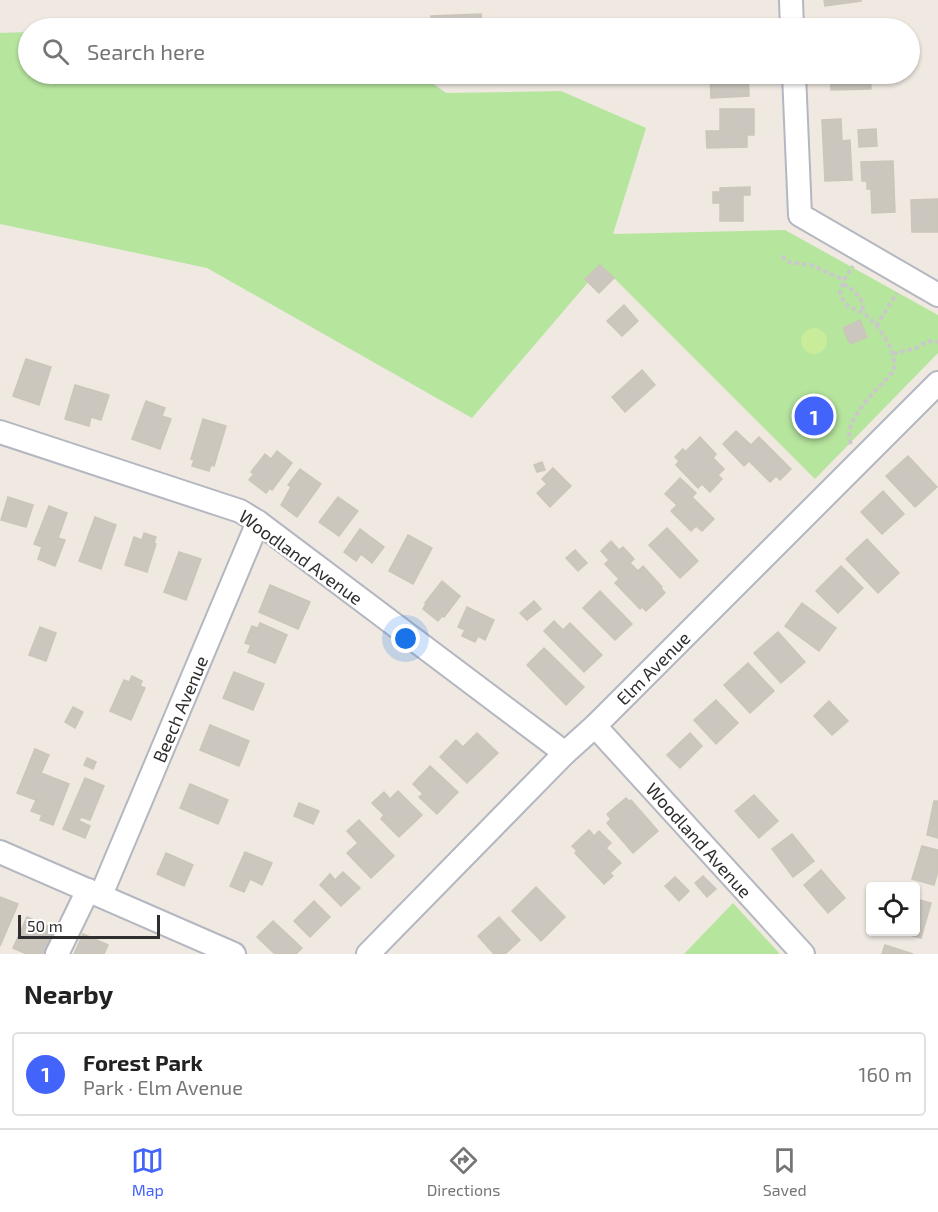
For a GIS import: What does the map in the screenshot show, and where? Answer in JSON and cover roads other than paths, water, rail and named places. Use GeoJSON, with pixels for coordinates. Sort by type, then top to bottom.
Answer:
{"type":"FeatureCollection","features":[{"type":"Feature","properties":{"kind":"street"},"geometry":{"type":"LineString","coordinates":[[791,0],[792,18]]}},
{"type":"Feature","properties":{"kind":"street"},"geometry":{"type":"LineString","coordinates":[[794,84],[800,215],[938,295]]}},
{"type":"Feature","properties":{"kind":"street","name":"Elm Avenue"},"geometry":{"type":"LineString","coordinates":[[368,954],[566,753],[938,383]]}},
{"type":"Feature","properties":{"kind":"street","name":"Woodland Avenue"},"geometry":{"type":"LineString","coordinates":[[0,432],[240,511],[258,522],[566,753]]}},
{"type":"Feature","properties":{"kind":"street","name":"Beech Avenue"},"geometry":{"type":"LineString","coordinates":[[57,954],[94,892],[258,522]]}},
{"type":"Feature","properties":{"kind":"street","name":"Woodland Avenue"},"geometry":{"type":"LineString","coordinates":[[595,726],[803,954]]}},
{"type":"Feature","properties":{"kind":"street"},"geometry":{"type":"LineString","coordinates":[[0,852],[234,954]]}},
{"type":"Feature","properties":{"kind":"place","name":"Forest Park"},"geometry":{"type":"Point","coordinates":[814,416]}}]}
